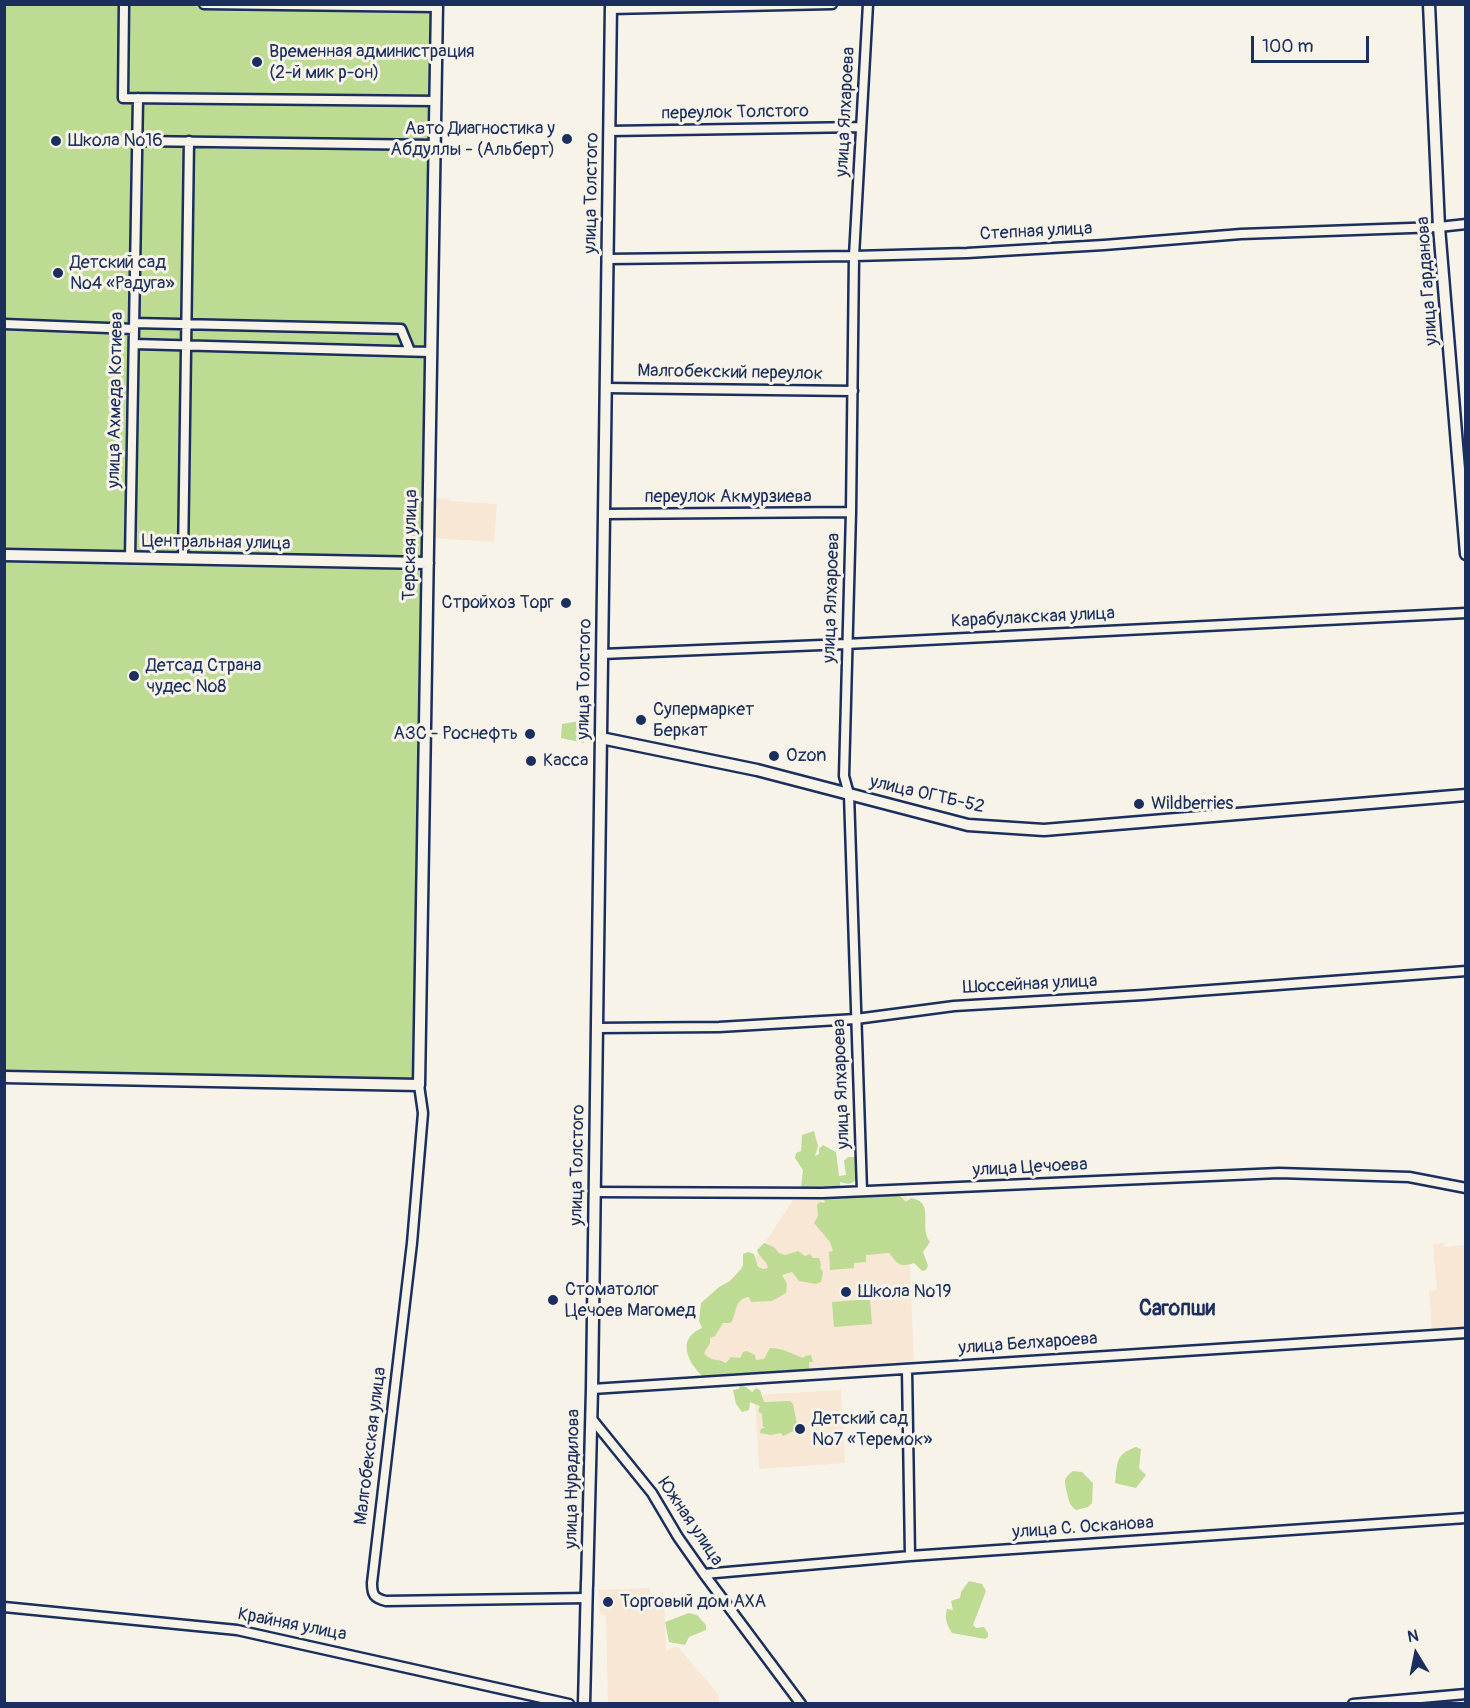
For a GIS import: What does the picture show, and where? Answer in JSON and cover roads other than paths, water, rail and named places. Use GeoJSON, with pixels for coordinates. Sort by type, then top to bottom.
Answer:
{"type":"FeatureCollection","features":[{"type":"Feature","properties":{"kind":"street"},"geometry":{"type":"LineString","coordinates":[[124,4],[123,98],[436,101]]}},
{"type":"Feature","properties":{"kind":"street"},"geometry":{"type":"LineString","coordinates":[[204,4],[437,6]]}},
{"type":"Feature","properties":{"kind":"street"},"geometry":{"type":"LineString","coordinates":[[611,7],[832,4]]}},
{"type":"Feature","properties":{"kind":"street","name":"улица Ялхароева"},"geometry":{"type":"LineString","coordinates":[[862,1191],[849,794],[844,776],[851,512],[854,256],[868,4]]}},
{"type":"Feature","properties":{"kind":"street","name":"улица Гарданова"},"geometry":{"type":"LineString","coordinates":[[1429,4],[1439,227],[1466,554]]}},
{"type":"Feature","properties":{"kind":"street","name":"Терская улица"},"geometry":{"type":"LineString","coordinates":[[419,1085],[437,6]]}},
{"type":"Feature","properties":{"kind":"street","name":"улица Толстого"},"geometry":{"type":"LineString","coordinates":[[592,1389],[611,7]]}},
{"type":"Feature","properties":{"kind":"street","name":"улица Ахмеда Котиева"},"geometry":{"type":"LineString","coordinates":[[130,558],[138,98]]}},
{"type":"Feature","properties":{"kind":"street","name":"переулок Толстого"},"geometry":{"type":"LineString","coordinates":[[609,131],[861,128]]}},
{"type":"Feature","properties":{"kind":"street"},"geometry":{"type":"LineString","coordinates":[[138,141],[435,145]]}},
{"type":"Feature","properties":{"kind":"street"},"geometry":{"type":"LineString","coordinates":[[183,559],[189,141]]}},
{"type":"Feature","properties":{"kind":"street","name":"Степная улица"},"geometry":{"type":"LineString","coordinates":[[608,259],[854,256],[1104,245],[1252,233],[1439,227],[1466,224]]}},
{"type":"Feature","properties":{"kind":"street"},"geometry":{"type":"LineString","coordinates":[[4,324],[134,326],[186,324],[401,329],[410,351]]}},
{"type":"Feature","properties":{"kind":"street"},"geometry":{"type":"LineString","coordinates":[[134,344],[431,352]]}},
{"type":"Feature","properties":{"kind":"street","name":"Малгобекский переулок"},"geometry":{"type":"LineString","coordinates":[[606,388],[853,391]]}},
{"type":"Feature","properties":{"kind":"street","name":"переулок Акмурзиева"},"geometry":{"type":"LineString","coordinates":[[604,514],[851,512]]}},
{"type":"Feature","properties":{"kind":"street","name":"Центральная улица"},"geometry":{"type":"LineString","coordinates":[[4,555],[428,563]]}},
{"type":"Feature","properties":{"kind":"street","name":"Карабулакская улица"},"geometry":{"type":"LineString","coordinates":[[602,654],[1466,613]]}},
{"type":"Feature","properties":{"kind":"street","name":"улица ОГТБ-52"},"geometry":{"type":"LineString","coordinates":[[601,738],[757,770],[968,825],[1044,830],[1466,795]]}},
{"type":"Feature","properties":{"kind":"street","name":"Шоссейная улица"},"geometry":{"type":"LineString","coordinates":[[597,1028],[719,1027],[856,1019],[954,1006],[1143,995],[1466,971]]}},
{"type":"Feature","properties":{"kind":"street"},"geometry":{"type":"LineString","coordinates":[[4,1077],[419,1085]]}},
{"type":"Feature","properties":{"kind":"street","name":"Малгобекская улица"},"geometry":{"type":"LineString","coordinates":[[419,1085],[423,1113],[413,1232],[372,1593],[376,1599],[386,1601],[587,1598]]}},
{"type":"Feature","properties":{"kind":"street","name":"улица Цечоева"},"geometry":{"type":"LineString","coordinates":[[594,1192],[862,1191],[1279,1173],[1400,1176],[1466,1188]]}},
{"type":"Feature","properties":{"kind":"street","name":"улица Белхароева"},"geometry":{"type":"LineString","coordinates":[[592,1389],[1466,1333]]}},
{"type":"Feature","properties":{"kind":"street"},"geometry":{"type":"LineString","coordinates":[[907,1369],[910,1556]]}},
{"type":"Feature","properties":{"kind":"street","name":"улица Нурадилова"},"geometry":{"type":"LineString","coordinates":[[587,1586],[592,1389]]}},
{"type":"Feature","properties":{"kind":"street","name":"улица Нурадилова"},"geometry":{"type":"LineString","coordinates":[[584,1704],[592,1389]]}},
{"type":"Feature","properties":{"kind":"street","name":"Южная улица"},"geometry":{"type":"LineString","coordinates":[[592,1419],[652,1493],[678,1537],[704,1574],[801,1704]]}},
{"type":"Feature","properties":{"kind":"street","name":"улица С. Осканова"},"geometry":{"type":"LineString","coordinates":[[704,1574],[910,1556],[1466,1518]]}},
{"type":"Feature","properties":{"kind":"street","name":"Крайняя улица"},"geometry":{"type":"LineString","coordinates":[[4,1607],[237,1630],[569,1704]]}},
{"type":"Feature","properties":{"kind":"street"},"geometry":{"type":"LineString","coordinates":[[1353,1704],[1466,1694]]}},
{"type":"Feature","properties":{"kind":"place","name":"Временная администрация (2-й мик р-он)"},"geometry":{"type":"Point","coordinates":[257,62]}},
{"type":"Feature","properties":{"kind":"place","name":"Авто Диагностика у Абдуллы - (Альберт)"},"geometry":{"type":"Point","coordinates":[567,139]}},
{"type":"Feature","properties":{"kind":"place","name":"Школа №16"},"geometry":{"type":"Point","coordinates":[56,141]}},
{"type":"Feature","properties":{"kind":"place","name":"Детский сад №4 «Радуга»"},"geometry":{"type":"Point","coordinates":[58,273]}},
{"type":"Feature","properties":{"kind":"place","name":"Стройхоз Торг"},"geometry":{"type":"Point","coordinates":[566,603]}},
{"type":"Feature","properties":{"kind":"place","name":"Детсад Страна чудес №8"},"geometry":{"type":"Point","coordinates":[134,676]}},
{"type":"Feature","properties":{"kind":"place","name":"Супермаркет Беркат"},"geometry":{"type":"Point","coordinates":[641,720]}},
{"type":"Feature","properties":{"kind":"place","name":"АЗС - Роснефть"},"geometry":{"type":"Point","coordinates":[530,734]}},
{"type":"Feature","properties":{"kind":"place","name":"Ozon"},"geometry":{"type":"Point","coordinates":[774,756]}},
{"type":"Feature","properties":{"kind":"place","name":"Касса"},"geometry":{"type":"Point","coordinates":[531,761]}},
{"type":"Feature","properties":{"kind":"place","name":"Wildberries"},"geometry":{"type":"Point","coordinates":[1139,804]}},
{"type":"Feature","properties":{"kind":"place","name":"Школа №19"},"geometry":{"type":"Point","coordinates":[846,1292]}},
{"type":"Feature","properties":{"kind":"place","name":"Стоматолог Цечоев Магомед"},"geometry":{"type":"Point","coordinates":[553,1300]}},
{"type":"Feature","properties":{"kind":"place","name":"Детский сад №7 «Теремок»"},"geometry":{"type":"Point","coordinates":[800,1429]}},
{"type":"Feature","properties":{"kind":"place","name":"Торговый дом АХА"},"geometry":{"type":"Point","coordinates":[608,1602]}},
{"type":"Feature","properties":{"kind":"district","name":"Сагопши"},"geometry":{"type":"Point","coordinates":[1177,1310]}}]}
